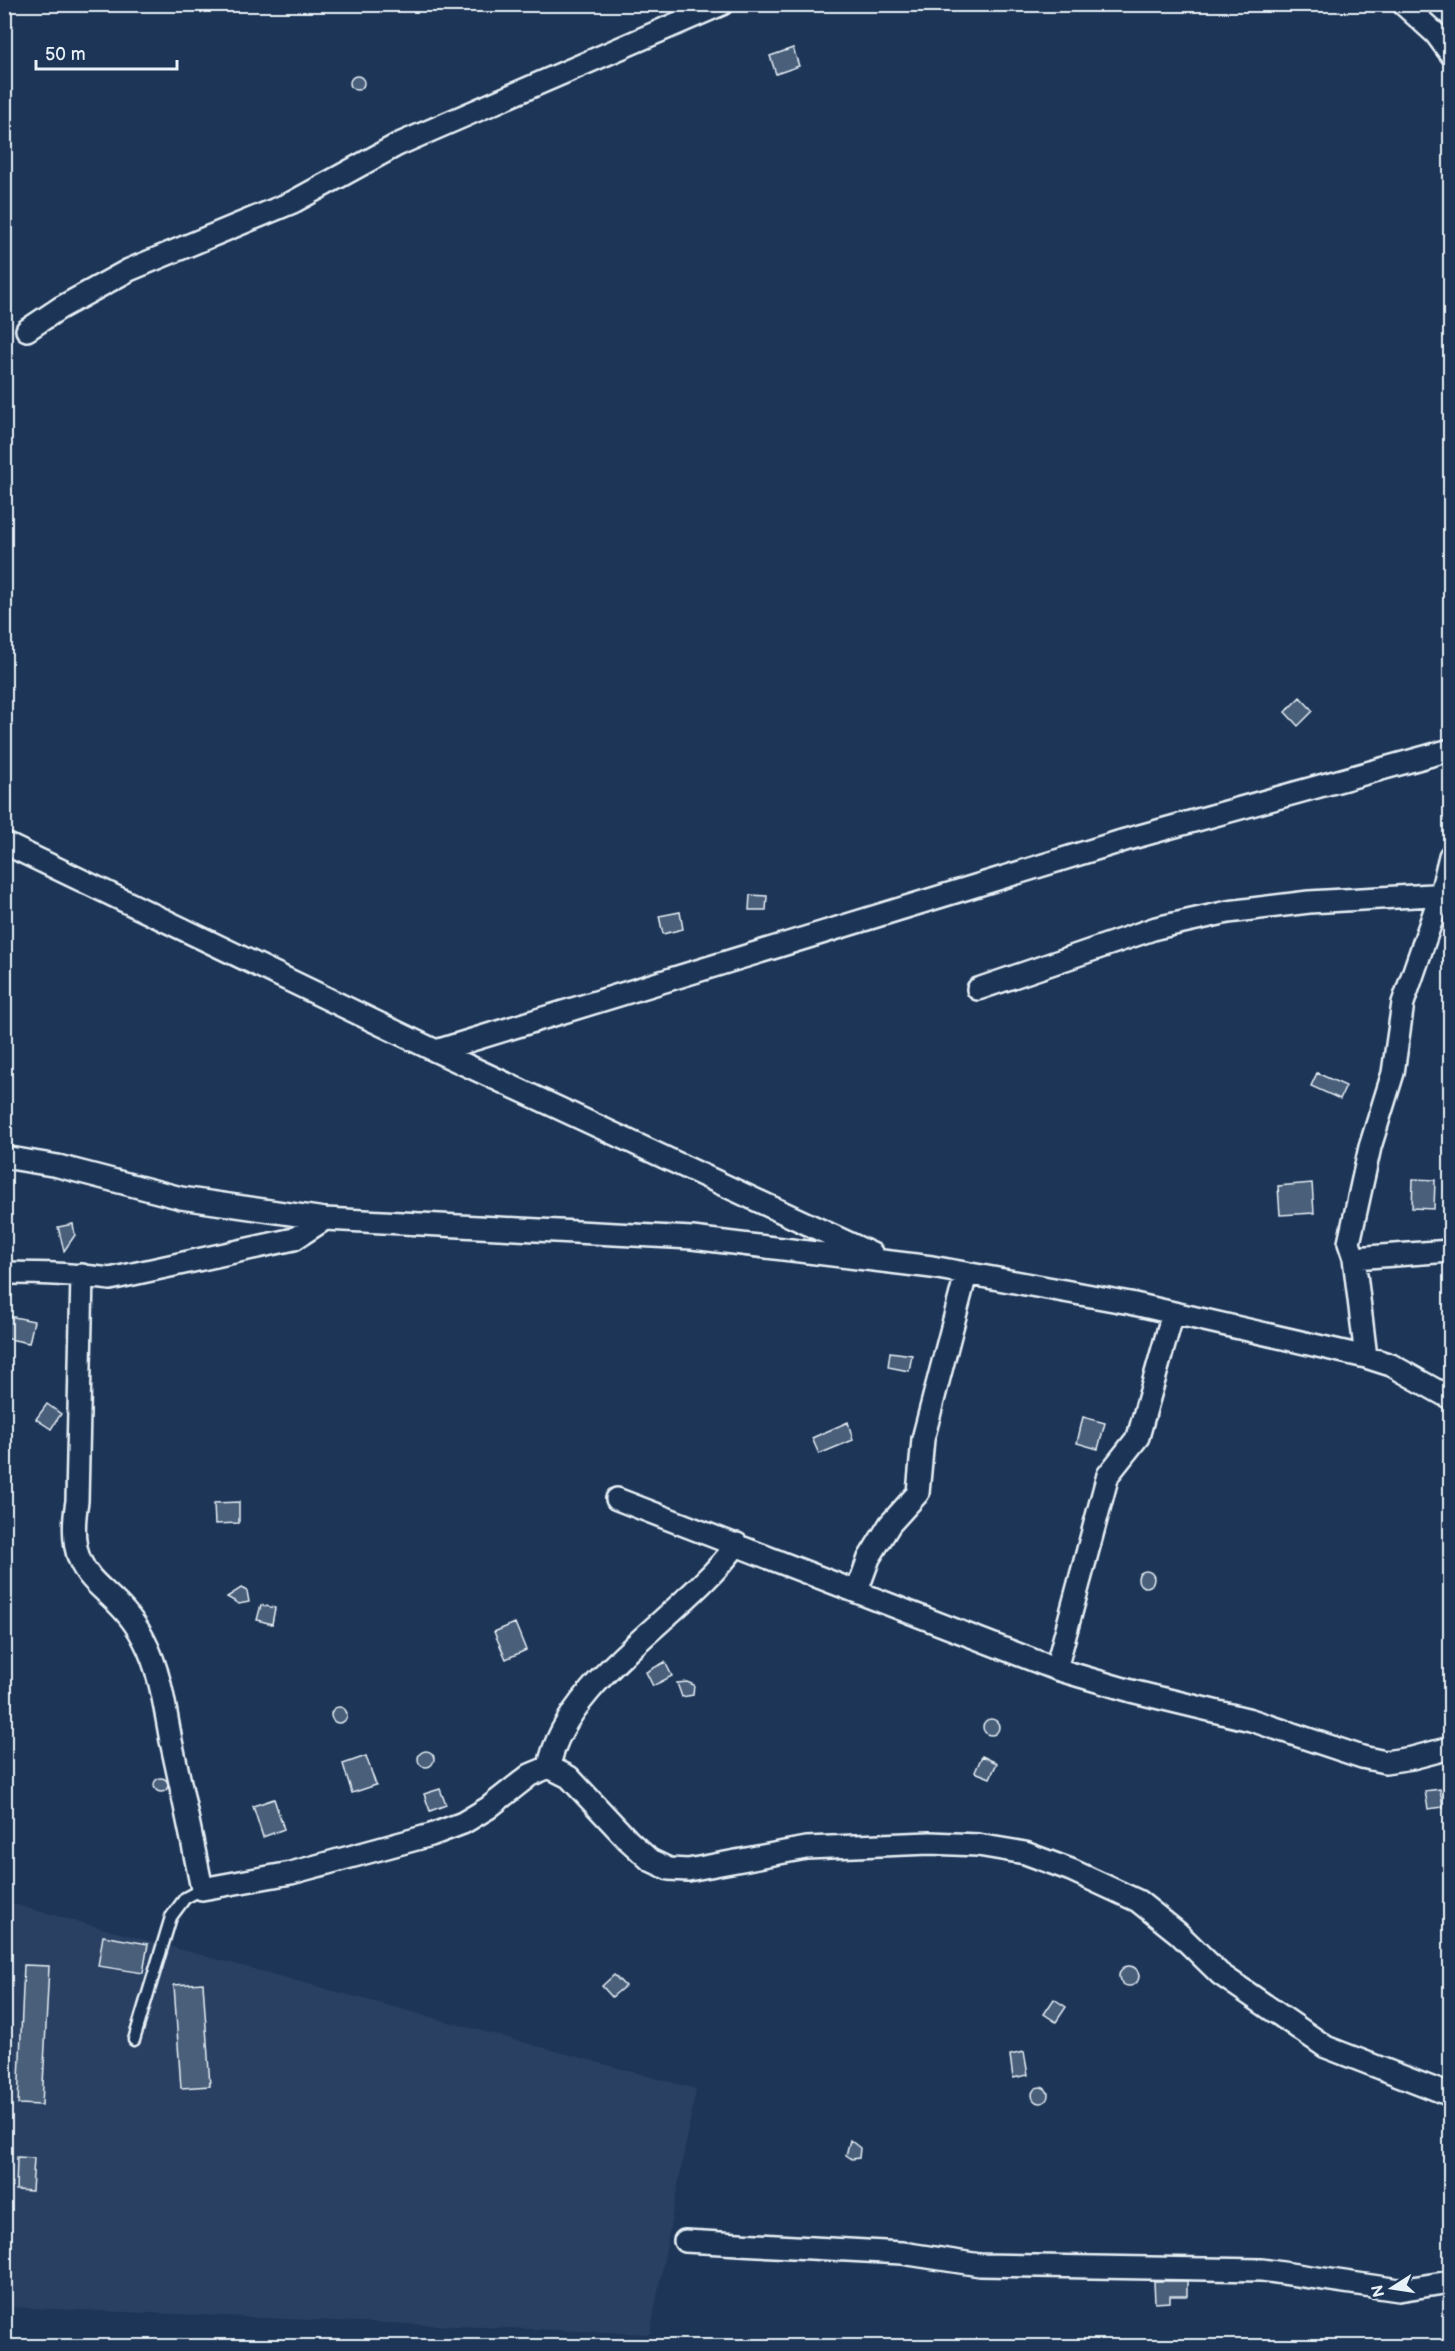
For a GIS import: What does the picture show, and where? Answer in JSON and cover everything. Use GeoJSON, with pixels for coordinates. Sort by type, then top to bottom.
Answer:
{"type":"FeatureCollection","features":[{"type":"Feature","properties":{"kind":"street"},"geometry":{"type":"LineString","coordinates":[[27,330],[60,308],[129,270],[293,202],[397,145],[722,4]]}},
{"type":"Feature","properties":{"kind":"street"},"geometry":{"type":"LineString","coordinates":[[1403,4],[1436,34],[1450,53]]}},
{"type":"Feature","properties":{"kind":"street"},"geometry":{"type":"LineString","coordinates":[[436,1051],[1125,840],[1450,750]]}},
{"type":"Feature","properties":{"kind":"street"},"geometry":{"type":"LineString","coordinates":[[4,843],[436,1051],[888,1261]]}},
{"type":"Feature","properties":{"kind":"street"},"geometry":{"type":"LineString","coordinates":[[1366,1357],[1354,1258],[1349,1243],[1370,1147],[1393,1073],[1403,1003],[1446,894],[1450,856]]}},
{"type":"Feature","properties":{"kind":"street"},"geometry":{"type":"LineString","coordinates":[[978,989],[1156,928],[1228,912],[1309,902],[1446,894]]}},
{"type":"Feature","properties":{"kind":"street"},"geometry":{"type":"LineString","coordinates":[[4,1157],[58,1166],[181,1198],[325,1219],[692,1238],[888,1261],[1173,1313],[1366,1357],[1391,1365],[1450,1398]]}},
{"type":"Feature","properties":{"kind":"street"},"geometry":{"type":"LineString","coordinates":[[4,1273],[82,1275],[110,1279],[294,1239],[325,1219]]}},
{"type":"Feature","properties":{"kind":"street"},"geometry":{"type":"LineString","coordinates":[[1354,1258],[1450,1251]]}},
{"type":"Feature","properties":{"kind":"street"},"geometry":{"type":"LineString","coordinates":[[857,1590],[869,1558],[890,1524],[918,1493],[923,1438],[966,1274]]}},
{"type":"Feature","properties":{"kind":"street"},"geometry":{"type":"LineString","coordinates":[[82,1275],[77,1501],[73,1526],[75,1551],[87,1575],[105,1594],[124,1608],[145,1641],[159,1683],[202,1889],[291,1873],[431,1835],[472,1818],[530,1775],[549,1767]]}},
{"type":"Feature","properties":{"kind":"street"},"geometry":{"type":"LineString","coordinates":[[1056,1669],[1108,1475],[1138,1437],[1173,1313]]}},
{"type":"Feature","properties":{"kind":"street"},"geometry":{"type":"LineString","coordinates":[[617,1499],[857,1590],[1056,1669],[1131,1691],[1251,1720],[1362,1757],[1385,1762],[1450,1748]]}},
{"type":"Feature","properties":{"kind":"street"},"geometry":{"type":"LineString","coordinates":[[549,1767],[552,1750],[561,1730],[583,1700],[642,1637],[721,1566],[737,1544]]}},
{"type":"Feature","properties":{"kind":"street"},"geometry":{"type":"LineString","coordinates":[[549,1767],[568,1777],[650,1860],[669,1869],[688,1870],[806,1848],[930,1843],[990,1847],[1025,1853],[1138,1901],[1178,1933],[1220,1974],[1326,2047],[1450,2095]]}},
{"type":"Feature","properties":{"kind":"street"},"geometry":{"type":"LineString","coordinates":[[685,2241],[902,2253],[980,2265],[1262,2270],[1399,2289],[1450,2282]]}},
{"type":"Feature","properties":{"kind":"lane"},"geometry":{"type":"LineString","coordinates":[[134,2040],[171,1917],[185,1898],[202,1889]]}},
{"type":"Feature","properties":{"kind":"shaded area"},"geometry":{"type":"Polygon","coordinates":[[[5,1902],[696,2089],[650,2334],[5,2307],[5,1902]]]}},
{"type":"Feature","properties":{"kind":"building"},"geometry":{"type":"Polygon","coordinates":[[[793,48],[799,66],[776,74],[770,56],[793,48]]]}},
{"type":"Feature","properties":{"kind":"building"},"geometry":{"type":"Polygon","coordinates":[[[354,76],[360,76],[364,83],[360,90],[354,90],[350,86],[350,80],[354,76]]]}},
{"type":"Feature","properties":{"kind":"building"},"geometry":{"type":"Polygon","coordinates":[[[1300,697],[1313,711],[1298,726],[1285,712],[1300,697]]]}},
{"type":"Feature","properties":{"kind":"building"},"geometry":{"type":"Polygon","coordinates":[[[750,895],[767,896],[766,910],[749,910],[750,895]]]}},
{"type":"Feature","properties":{"kind":"building"},"geometry":{"type":"Polygon","coordinates":[[[680,912],[683,929],[663,934],[659,916],[680,912]]]}},
{"type":"Feature","properties":{"kind":"building"},"geometry":{"type":"Polygon","coordinates":[[[1317,1073],[1346,1086],[1340,1099],[1311,1086],[1317,1073]]]}},
{"type":"Feature","properties":{"kind":"building"},"geometry":{"type":"Polygon","coordinates":[[[1413,1179],[1435,1180],[1434,1209],[1412,1208],[1413,1179]]]}},
{"type":"Feature","properties":{"kind":"building"},"geometry":{"type":"Polygon","coordinates":[[[1312,1183],[1314,1213],[1280,1215],[1278,1186],[1312,1183]]]}},
{"type":"Feature","properties":{"kind":"building"},"geometry":{"type":"Polygon","coordinates":[[[73,1224],[75,1235],[64,1251],[58,1227],[73,1224]]]}},
{"type":"Feature","properties":{"kind":"building"},"geometry":{"type":"Polygon","coordinates":[[[4,1315],[34,1321],[29,1343],[4,1338],[4,1315]]]}},
{"type":"Feature","properties":{"kind":"building"},"geometry":{"type":"Polygon","coordinates":[[[890,1352],[912,1355],[909,1371],[888,1367],[890,1352]]]}},
{"type":"Feature","properties":{"kind":"building"},"geometry":{"type":"Polygon","coordinates":[[[47,1404],[61,1414],[51,1429],[36,1419],[47,1404]]]}},
{"type":"Feature","properties":{"kind":"building"},"geometry":{"type":"Polygon","coordinates":[[[1083,1417],[1105,1423],[1098,1449],[1077,1443],[1083,1417]]]}},
{"type":"Feature","properties":{"kind":"building"},"geometry":{"type":"Polygon","coordinates":[[[848,1422],[853,1440],[819,1454],[812,1438],[848,1422]]]}},
{"type":"Feature","properties":{"kind":"building"},"geometry":{"type":"Polygon","coordinates":[[[239,1502],[239,1523],[215,1524],[214,1503],[239,1502]]]}},
{"type":"Feature","properties":{"kind":"building"},"geometry":{"type":"Polygon","coordinates":[[[1143,1571],[1149,1571],[1154,1579],[1152,1585],[1143,1587],[1138,1582],[1138,1576],[1143,1571]]]}},
{"type":"Feature","properties":{"kind":"building"},"geometry":{"type":"Polygon","coordinates":[[[241,1588],[247,1591],[249,1602],[239,1604],[227,1597],[241,1588]]]}},
{"type":"Feature","properties":{"kind":"building"},"geometry":{"type":"Polygon","coordinates":[[[261,1605],[275,1608],[272,1624],[257,1620],[261,1605]]]}},
{"type":"Feature","properties":{"kind":"building"},"geometry":{"type":"Polygon","coordinates":[[[515,1623],[526,1650],[506,1659],[494,1632],[515,1623]]]}},
{"type":"Feature","properties":{"kind":"building"},"geometry":{"type":"Polygon","coordinates":[[[665,1662],[672,1676],[653,1686],[646,1672],[665,1662]]]}},
{"type":"Feature","properties":{"kind":"building"},"geometry":{"type":"Polygon","coordinates":[[[687,1682],[694,1685],[693,1695],[682,1697],[677,1683],[687,1682]]]}},
{"type":"Feature","properties":{"kind":"building"},"geometry":{"type":"Polygon","coordinates":[[[339,1707],[347,1715],[339,1723],[331,1715],[339,1707]]]}},
{"type":"Feature","properties":{"kind":"building"},"geometry":{"type":"Polygon","coordinates":[[[991,1719],[997,1721],[999,1727],[997,1733],[991,1735],[985,1733],[983,1727],[985,1721],[991,1719]]]}},
{"type":"Feature","properties":{"kind":"building"},"geometry":{"type":"Polygon","coordinates":[[[426,1751],[434,1759],[426,1767],[418,1759],[426,1751]]]}},
{"type":"Feature","properties":{"kind":"building"},"geometry":{"type":"Polygon","coordinates":[[[366,1756],[376,1785],[352,1793],[343,1764],[366,1756]]]}},
{"type":"Feature","properties":{"kind":"building"},"geometry":{"type":"Polygon","coordinates":[[[982,1756],[997,1763],[990,1778],[975,1772],[982,1756]]]}},
{"type":"Feature","properties":{"kind":"building"},"geometry":{"type":"Polygon","coordinates":[[[158,1778],[164,1778],[168,1785],[164,1792],[158,1792],[154,1788],[154,1782],[158,1778]]]}},
{"type":"Feature","properties":{"kind":"building"},"geometry":{"type":"Polygon","coordinates":[[[440,1789],[446,1805],[430,1811],[424,1794],[440,1789]]]}},
{"type":"Feature","properties":{"kind":"building"},"geometry":{"type":"Polygon","coordinates":[[[1440,1789],[1443,1807],[1428,1809],[1425,1791],[1440,1789]]]}},
{"type":"Feature","properties":{"kind":"building"},"geometry":{"type":"Polygon","coordinates":[[[274,1799],[284,1829],[263,1837],[253,1806],[274,1799]]]}},
{"type":"Feature","properties":{"kind":"building"},"geometry":{"type":"Polygon","coordinates":[[[103,1936],[148,1944],[143,1973],[98,1966],[103,1936]]]}},
{"type":"Feature","properties":{"kind":"building"},"geometry":{"type":"Polygon","coordinates":[[[24,1965],[49,1966],[42,2105],[18,2104],[24,1965]]]}},
{"type":"Feature","properties":{"kind":"building"},"geometry":{"type":"Polygon","coordinates":[[[1129,1966],[1136,1969],[1139,1976],[1136,1983],[1129,1986],[1122,1983],[1119,1976],[1122,1969],[1129,1966]]]}},
{"type":"Feature","properties":{"kind":"building"},"geometry":{"type":"Polygon","coordinates":[[[614,1975],[625,1986],[612,1997],[602,1986],[614,1975]]]}},
{"type":"Feature","properties":{"kind":"building"},"geometry":{"type":"Polygon","coordinates":[[[203,1983],[210,2086],[181,2088],[174,1985],[203,1983]]]}},
{"type":"Feature","properties":{"kind":"building"},"geometry":{"type":"Polygon","coordinates":[[[1054,1999],[1066,2007],[1056,2022],[1044,2014],[1054,1999]]]}},
{"type":"Feature","properties":{"kind":"building"},"geometry":{"type":"Polygon","coordinates":[[[1024,2052],[1028,2075],[1013,2078],[1010,2055],[1024,2052]]]}},
{"type":"Feature","properties":{"kind":"building"},"geometry":{"type":"Polygon","coordinates":[[[1040,2087],[1046,2089],[1048,2095],[1046,2101],[1040,2103],[1034,2101],[1032,2095],[1034,2089],[1040,2087]]]}},
{"type":"Feature","properties":{"kind":"building"},"geometry":{"type":"Polygon","coordinates":[[[850,2140],[860,2148],[859,2158],[852,2159],[846,2155],[850,2140]]]}},
{"type":"Feature","properties":{"kind":"building"},"geometry":{"type":"Polygon","coordinates":[[[17,2157],[34,2158],[32,2191],[16,2190],[17,2157]]]}},
{"type":"Feature","properties":{"kind":"building"},"geometry":{"type":"Polygon","coordinates":[[[1154,2281],[1187,2281],[1187,2296],[1170,2296],[1170,2302],[1155,2303],[1154,2281]]]}}]}
